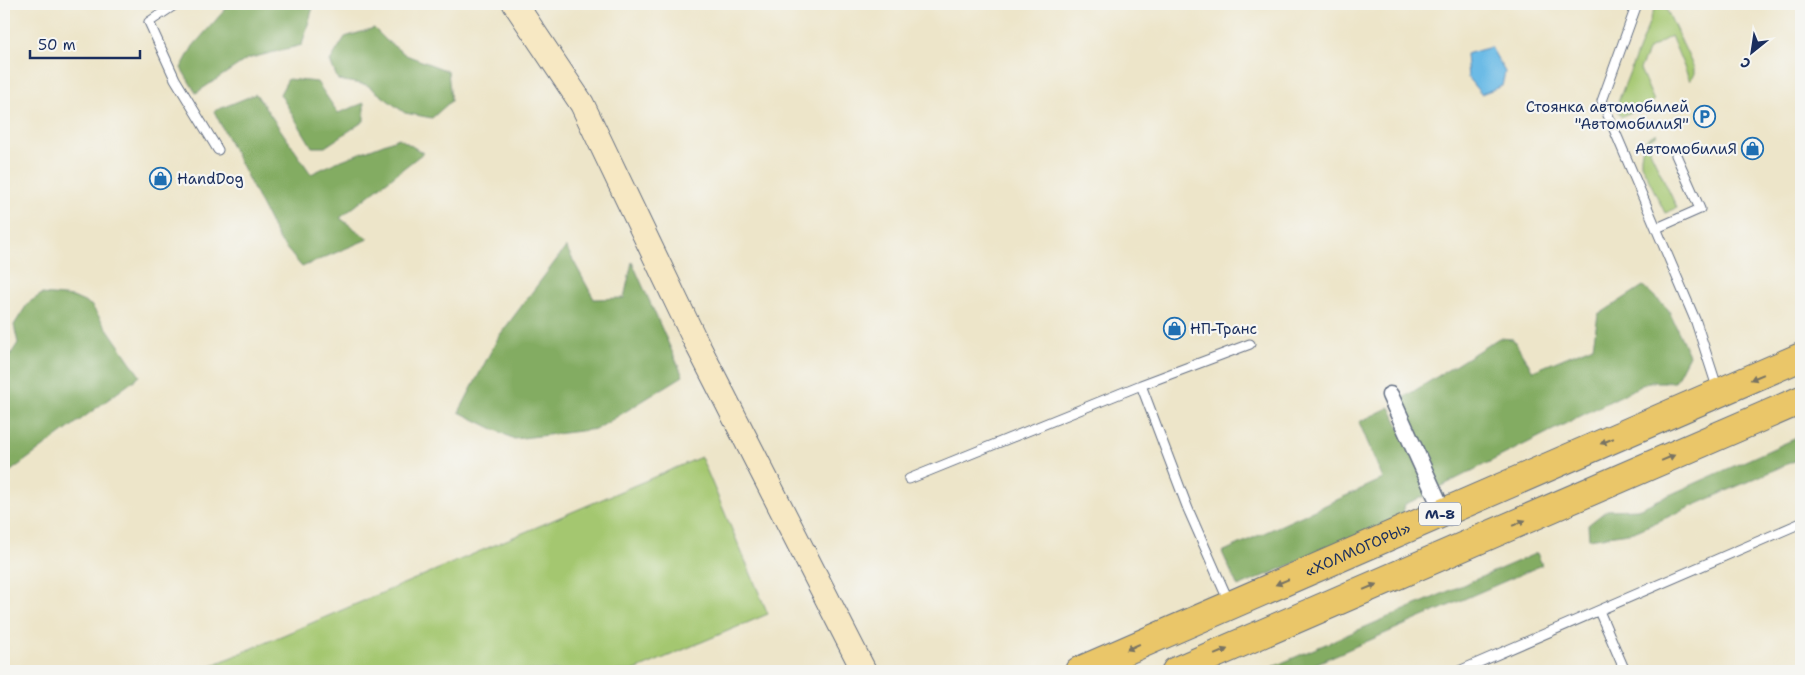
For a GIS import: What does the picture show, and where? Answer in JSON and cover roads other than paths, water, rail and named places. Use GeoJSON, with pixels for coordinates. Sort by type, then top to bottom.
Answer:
{"type":"FeatureCollection","features":[{"type":"Feature","properties":{"kind":"highway","name":"«ХОЛМОГОРЫ»"},"geometry":{"type":"LineString","coordinates":[[1079,671],[1801,357]]}},
{"type":"Feature","properties":{"kind":"highway","name":"М-8"},"geometry":{"type":"LineString","coordinates":[[1176,671],[1801,400]]}},
{"type":"Feature","properties":{"kind":"street"},"geometry":{"type":"LineString","coordinates":[[515,4],[582,104],[694,338],[864,671]]}},
{"type":"Feature","properties":{"kind":"street"},"geometry":{"type":"LineString","coordinates":[[1390,395],[1443,512]]}},
{"type":"Feature","properties":{"kind":"lane"},"geometry":{"type":"LineString","coordinates":[[176,4],[148,22],[175,80],[218,150]]}},
{"type":"Feature","properties":{"kind":"lane"},"geometry":{"type":"LineString","coordinates":[[1637,4],[1602,101],[1696,322],[1719,393]]}},
{"type":"Feature","properties":{"kind":"lane"},"geometry":{"type":"LineString","coordinates":[[1657,228],[1700,209],[1676,155]]}},
{"type":"Feature","properties":{"kind":"lane"},"geometry":{"type":"LineString","coordinates":[[909,479],[1141,385],[1250,344]]}},
{"type":"Feature","properties":{"kind":"lane"},"geometry":{"type":"LineString","coordinates":[[1141,385],[1188,510],[1230,605]]}},
{"type":"Feature","properties":{"kind":"lane"},"geometry":{"type":"LineString","coordinates":[[1458,671],[1801,523]]}},
{"type":"Feature","properties":{"kind":"lane"},"geometry":{"type":"LineString","coordinates":[[1599,611],[1625,671]]}},
{"type":"Feature","properties":{"kind":"water"},"geometry":{"type":"Polygon","coordinates":[[[1491,47],[1505,72],[1502,86],[1481,94],[1468,78],[1466,54],[1491,47]]]}},
{"type":"Feature","properties":{"kind":"place","name":"Стоянка автомобилей \"АвтомобилиЯ\""},"geometry":{"type":"Point","coordinates":[1705,116]}},
{"type":"Feature","properties":{"kind":"place","name":"АвтомобилиЯ"},"geometry":{"type":"Point","coordinates":[1753,149]}},
{"type":"Feature","properties":{"kind":"place","name":"HandDog"},"geometry":{"type":"Point","coordinates":[161,179]}},
{"type":"Feature","properties":{"kind":"place","name":"НП-Транс"},"geometry":{"type":"Point","coordinates":[1174,329]}}]}
